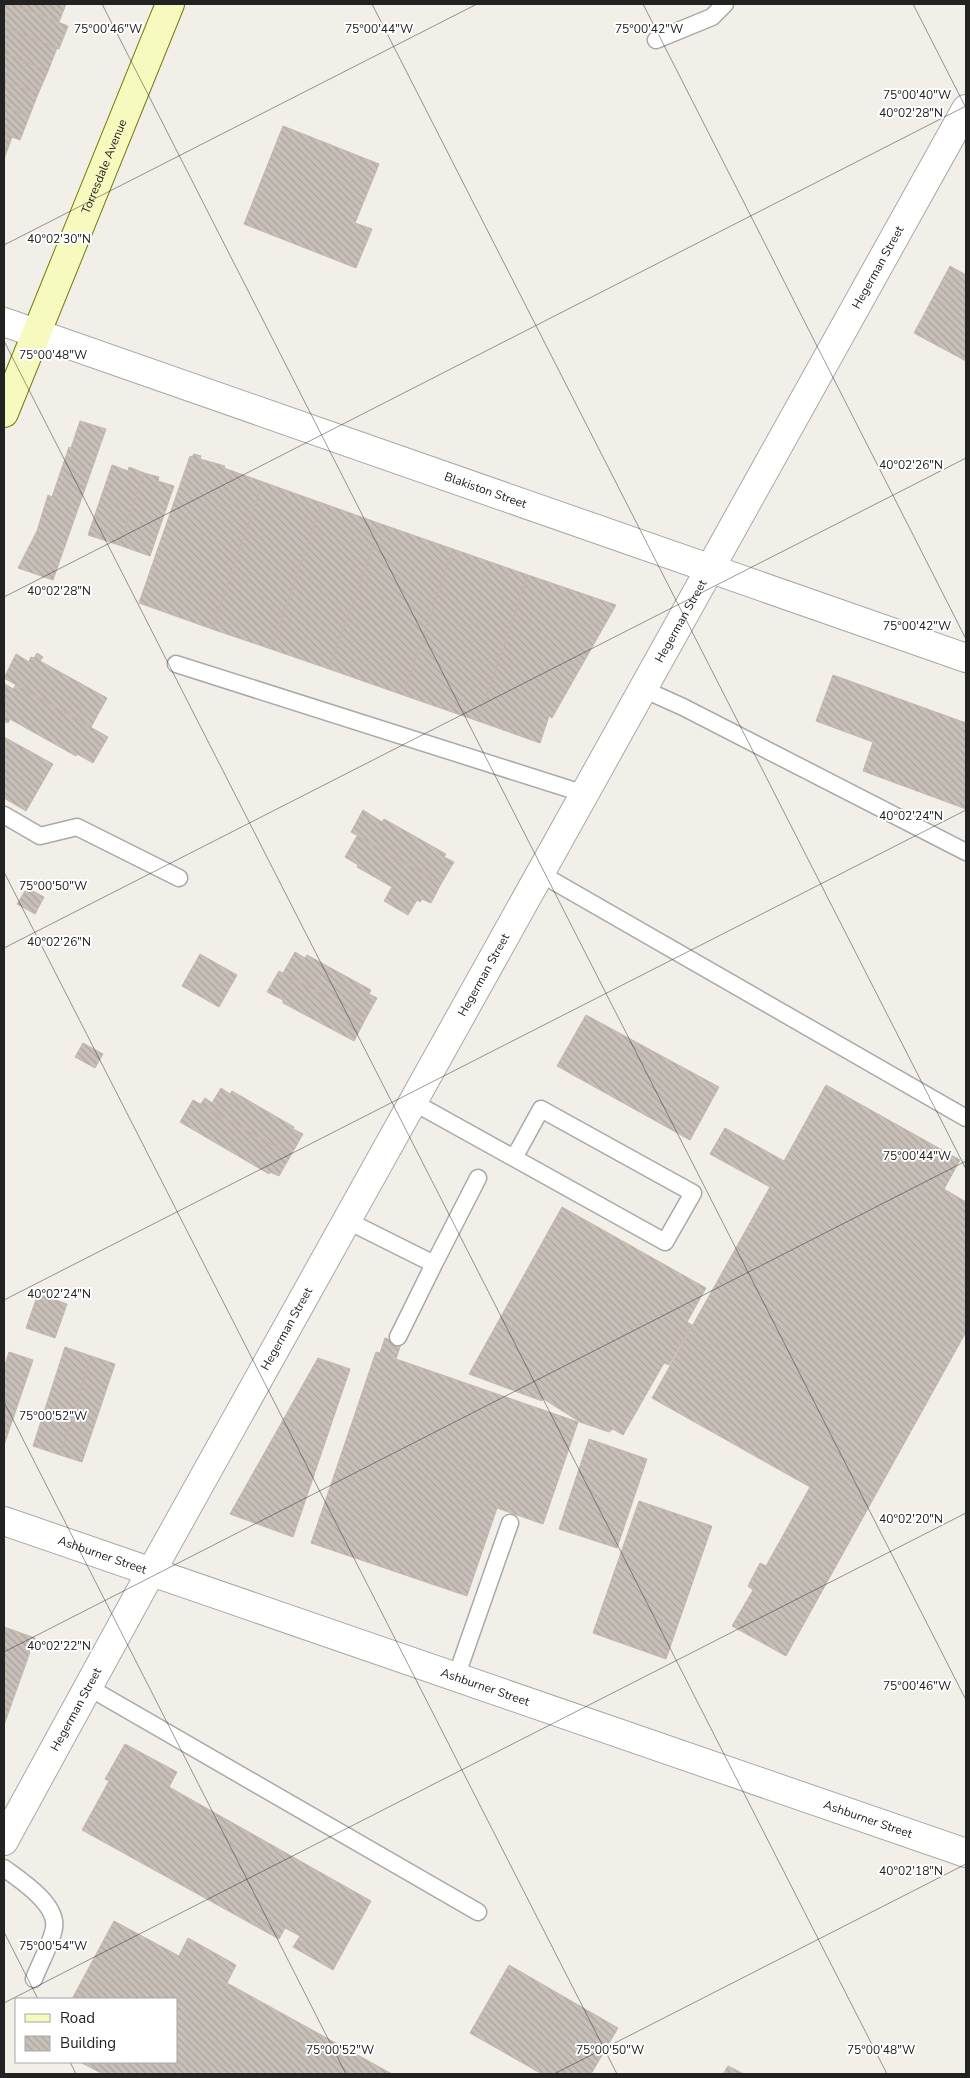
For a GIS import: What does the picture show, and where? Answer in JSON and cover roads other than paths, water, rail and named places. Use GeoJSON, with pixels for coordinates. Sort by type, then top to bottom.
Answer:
{"type":"FeatureCollection","features":[{"type":"Feature","properties":{"kind":"street","name":"Torresdale Avenue"},"geometry":{"type":"LineString","coordinates":[[4,413],[170,4]]}},
{"type":"Feature","properties":{"kind":"street","name":"Hegerman Street"},"geometry":{"type":"LineString","coordinates":[[4,1841],[151,1572],[966,109]]}},
{"type":"Feature","properties":{"kind":"street","name":"Blakiston Street"},"geometry":{"type":"LineString","coordinates":[[4,322],[966,658]]}},
{"type":"Feature","properties":{"kind":"street","name":"Ashburner Street"},"geometry":{"type":"LineString","coordinates":[[4,1521],[966,1853]]}},
{"type":"Feature","properties":{"kind":"lane"},"geometry":{"type":"LineString","coordinates":[[656,40],[712,17],[725,4]]}},
{"type":"Feature","properties":{"kind":"lane"},"geometry":{"type":"LineString","coordinates":[[176,664],[585,794]]}},
{"type":"Feature","properties":{"kind":"lane"},"geometry":{"type":"LineString","coordinates":[[643,689],[683,707],[966,852]]}},
{"type":"Feature","properties":{"kind":"lane"},"geometry":{"type":"LineString","coordinates":[[4,815],[40,836],[77,827],[179,878]]}},
{"type":"Feature","properties":{"kind":"lane"},"geometry":{"type":"LineString","coordinates":[[540,874],[966,1118]]}},
{"type":"Feature","properties":{"kind":"lane"},"geometry":{"type":"LineString","coordinates":[[414,1102],[514,1158],[665,1242],[692,1193],[541,1109],[514,1158]]}},
{"type":"Feature","properties":{"kind":"lane"},"geometry":{"type":"LineString","coordinates":[[398,1337],[478,1178]]}},
{"type":"Feature","properties":{"kind":"lane"},"geometry":{"type":"LineString","coordinates":[[348,1221],[434,1264]]}},
{"type":"Feature","properties":{"kind":"lane"},"geometry":{"type":"LineString","coordinates":[[456,1677],[510,1523]]}},
{"type":"Feature","properties":{"kind":"lane"},"geometry":{"type":"LineString","coordinates":[[88,1687],[478,1912]]}},
{"type":"Feature","properties":{"kind":"lane"},"geometry":{"type":"LineString","coordinates":[[4,1868],[34,1890],[51,1912],[54,1928],[34,1979]]}}]}
